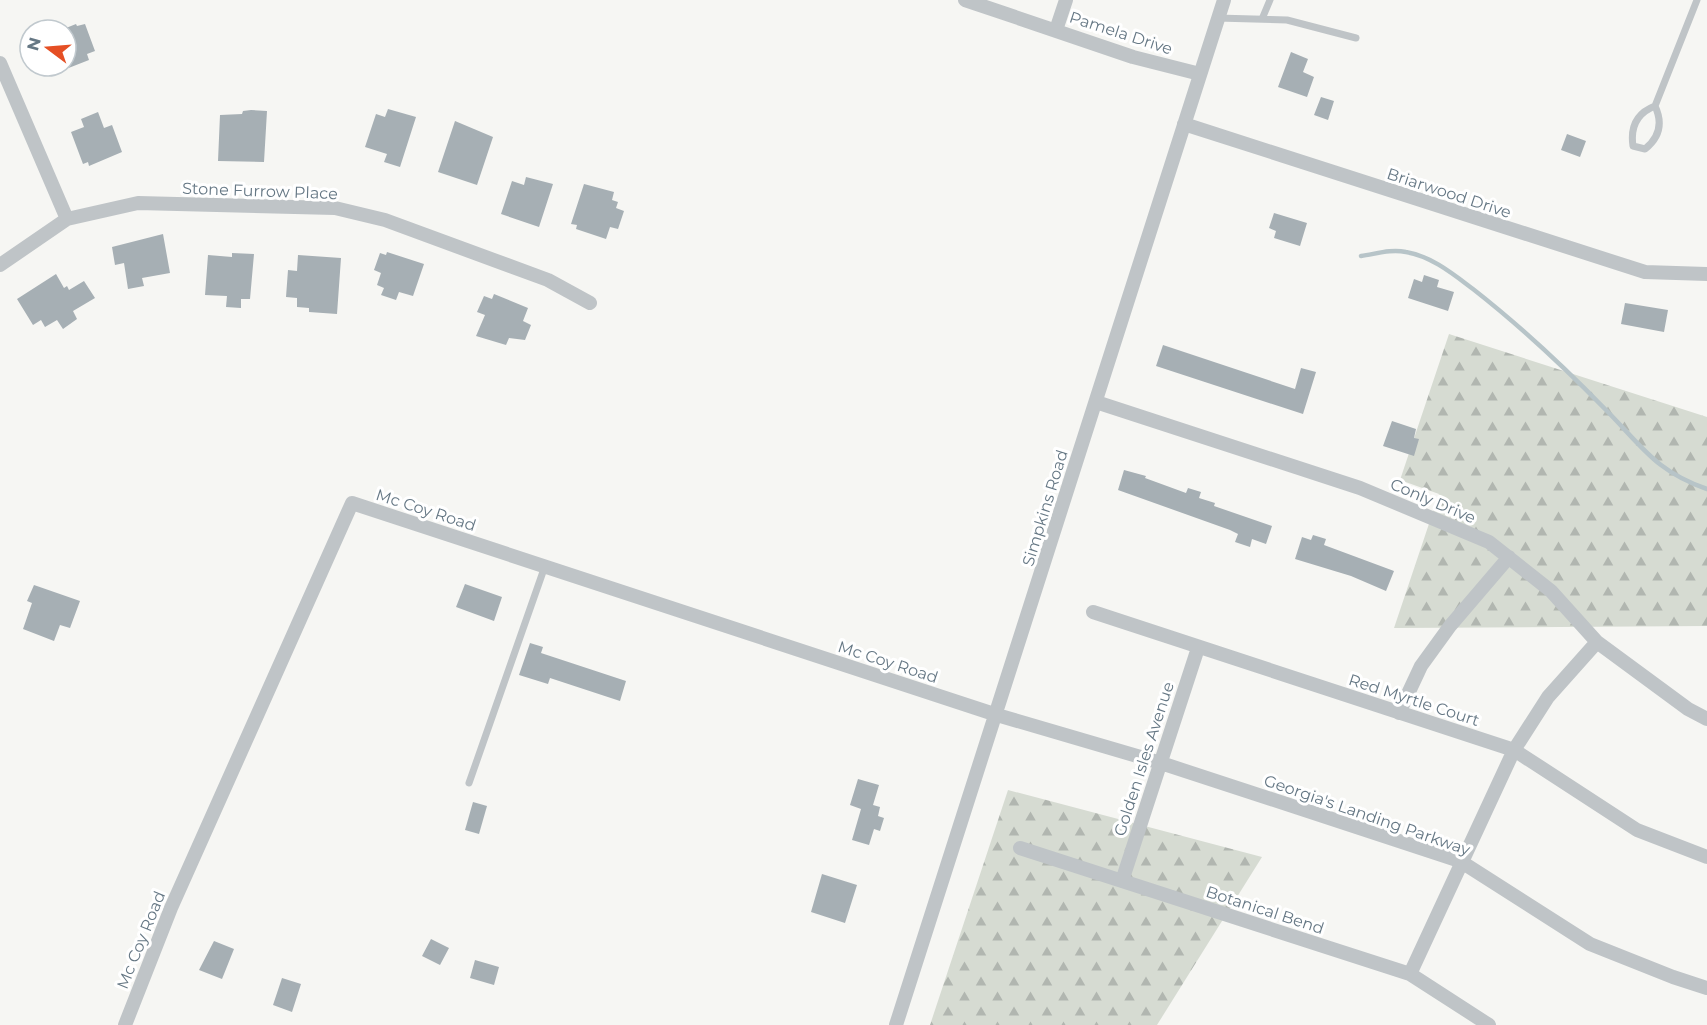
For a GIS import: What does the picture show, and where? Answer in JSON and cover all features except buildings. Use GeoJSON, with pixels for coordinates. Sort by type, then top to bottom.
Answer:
{"type":"FeatureCollection","features":[{"type":"Feature","properties":{"kind":"street","name":"Pamela Drive"},"geometry":{"type":"LineString","coordinates":[[965,0],[1133,57],[1200,74]]}},
{"type":"Feature","properties":{"kind":"street"},"geometry":{"type":"LineString","coordinates":[[1056,30],[1066,0]]}},
{"type":"Feature","properties":{"kind":"street","name":"Simpkins Road"},"geometry":{"type":"LineString","coordinates":[[896,1025],[1224,0]]}},
{"type":"Feature","properties":{"kind":"street"},"geometry":{"type":"LineString","coordinates":[[0,63],[67,219]]}},
{"type":"Feature","properties":{"kind":"street","name":"Briarwood Drive"},"geometry":{"type":"LineString","coordinates":[[1184,124],[1634,269],[1645,272],[1707,274]]}},
{"type":"Feature","properties":{"kind":"street","name":"Stone Furrow Place"},"geometry":{"type":"LineString","coordinates":[[0,265],[67,219],[138,203],[335,208],[385,220],[537,276],[590,303]]}},
{"type":"Feature","properties":{"kind":"street","name":"Conly Drive"},"geometry":{"type":"LineString","coordinates":[[1096,402],[1360,488],[1490,542],[1551,591],[1597,642],[1688,710],[1707,718]]}},
{"type":"Feature","properties":{"kind":"street","name":"Mc Coy Road"},"geometry":{"type":"LineString","coordinates":[[125,1025],[171,908],[352,503],[997,715]]}},
{"type":"Feature","properties":{"kind":"street"},"geometry":{"type":"LineString","coordinates":[[1399,713],[1421,666],[1450,626],[1509,557]]}},
{"type":"Feature","properties":{"kind":"street","name":"Red Myrtle Court"},"geometry":{"type":"LineString","coordinates":[[1093,612],[1514,750],[1637,830],[1707,857]]}},
{"type":"Feature","properties":{"kind":"street"},"geometry":{"type":"LineString","coordinates":[[1410,974],[1460,861],[1514,750],[1548,697],[1597,642]]}},
{"type":"Feature","properties":{"kind":"street","name":"Golden Isles Avenue"},"geometry":{"type":"LineString","coordinates":[[1122,881],[1198,648]]}},
{"type":"Feature","properties":{"kind":"street","name":"Georgia's Landing Parkway"},"geometry":{"type":"LineString","coordinates":[[997,715],[1161,763],[1460,861],[1590,944],[1707,988]]}},
{"type":"Feature","properties":{"kind":"street","name":"Botanical Bend"},"geometry":{"type":"LineString","coordinates":[[1020,848],[1410,974],[1489,1025]]}},
{"type":"Feature","properties":{"kind":"lane"},"geometry":{"type":"LineString","coordinates":[[1262,19],[1270,0]]}},
{"type":"Feature","properties":{"kind":"lane"},"geometry":{"type":"LineString","coordinates":[[1655,106],[1644,110],[1636,119],[1631,134],[1633,146],[1645,149],[1659,132],[1661,118],[1655,106],[1697,0]]}},
{"type":"Feature","properties":{"kind":"lane"},"geometry":{"type":"LineString","coordinates":[[1217,18],[1287,20],[1323,27],[1356,38]]}},
{"type":"Feature","properties":{"kind":"lane"},"geometry":{"type":"LineString","coordinates":[[470,783],[545,566]]}},
{"type":"Feature","properties":{"kind":"green space"},"geometry":{"type":"Polygon","coordinates":[[[1449,334],[1707,417],[1707,626],[1394,628],[1439,494],[1400,480],[1449,334]]]}},
{"type":"Feature","properties":{"kind":"green space"},"geometry":{"type":"Polygon","coordinates":[[[1008,790],[1262,857],[1157,1025],[930,1025],[1008,790]]]}},
{"type":"Feature","properties":{"kind":"waterway"},"geometry":{"type":"LineString","coordinates":[[1361,256],[1389,251],[1406,252],[1424,257],[1450,272],[1541,347],[1650,456],[1674,474],[1707,489]]}}]}
